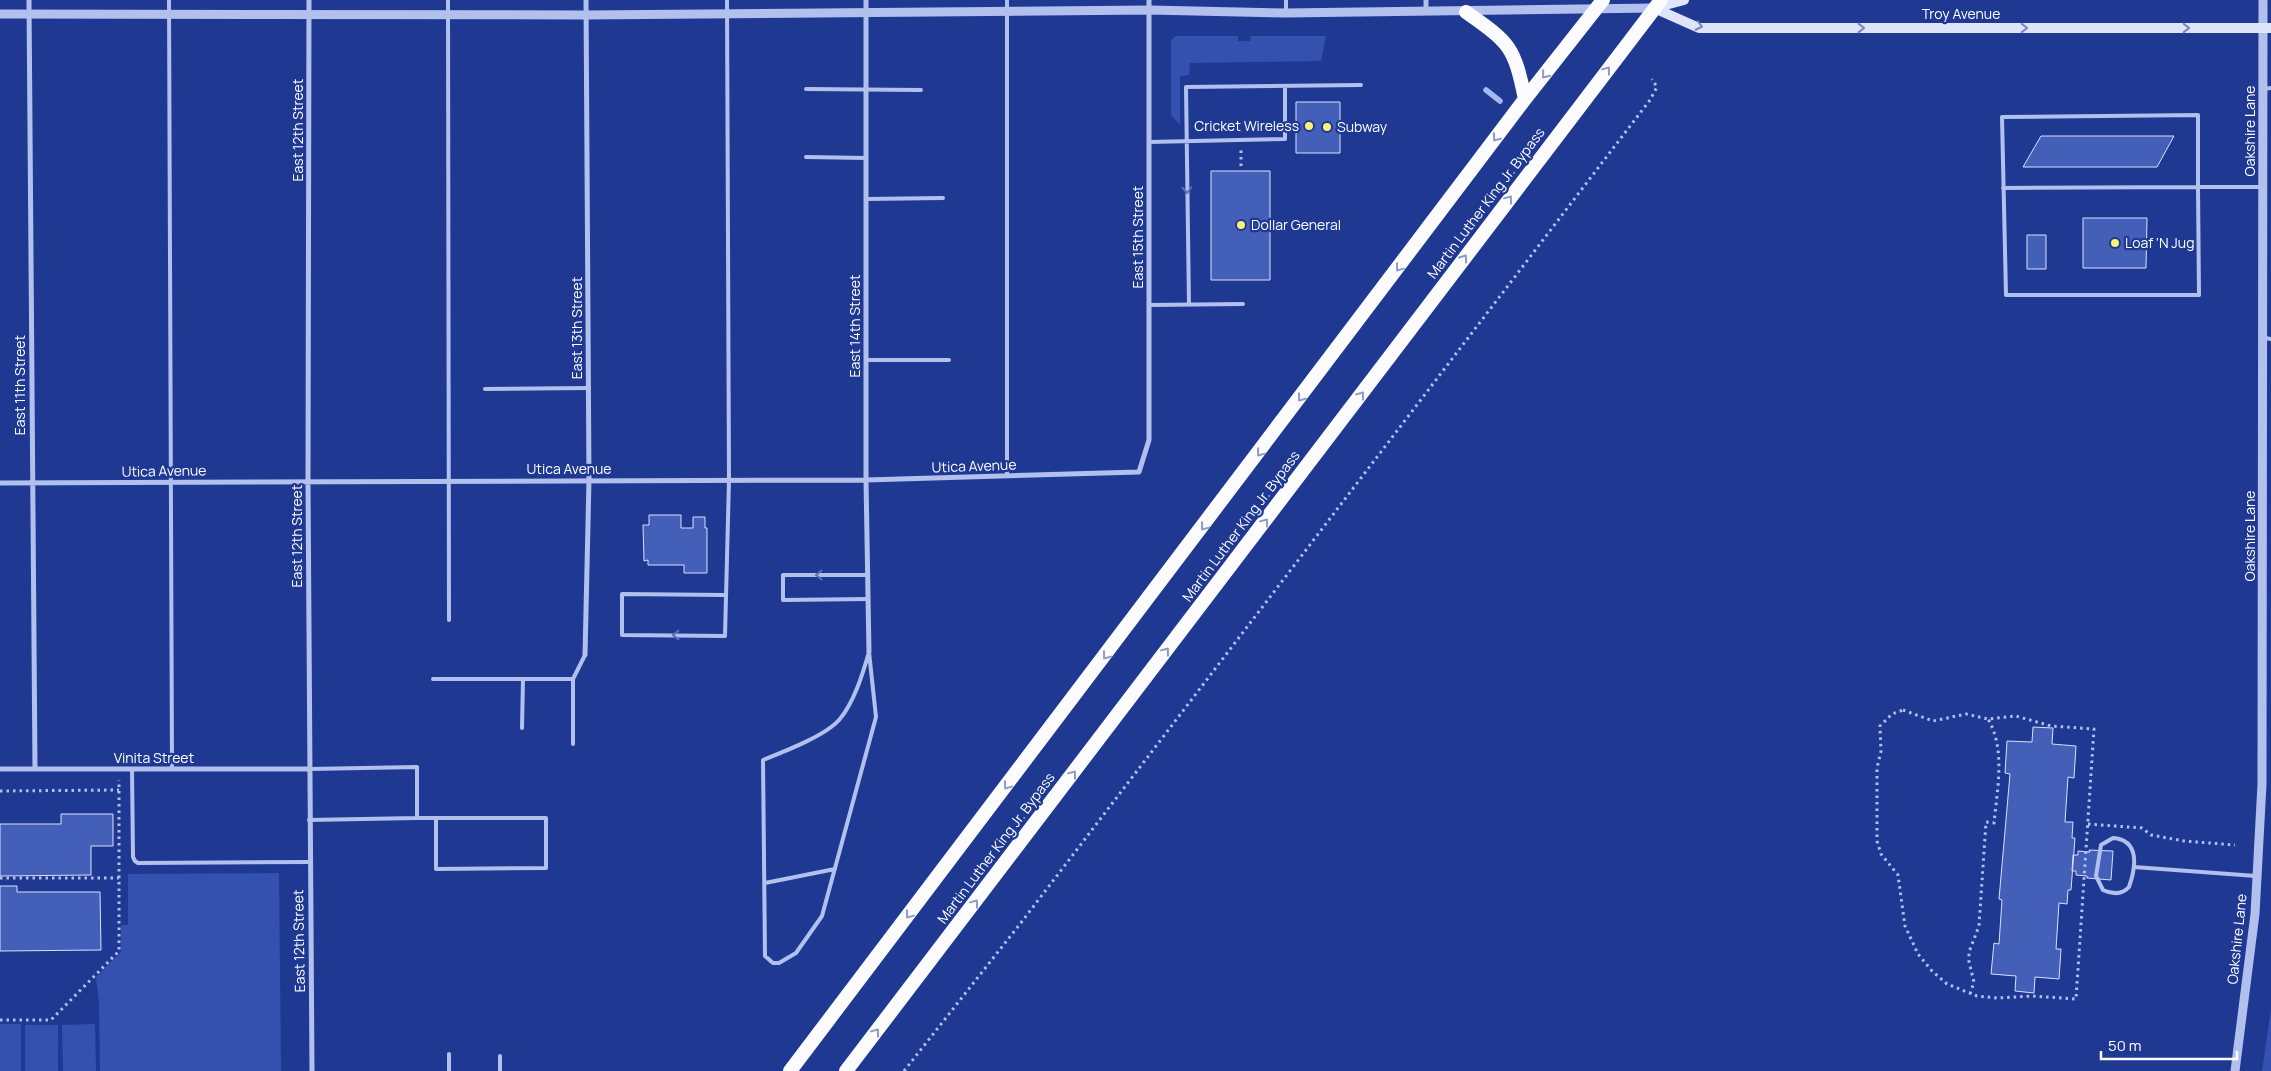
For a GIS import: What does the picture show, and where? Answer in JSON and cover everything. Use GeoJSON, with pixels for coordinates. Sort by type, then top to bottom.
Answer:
{"type":"FeatureCollection","features":[{"type":"Feature","properties":{"kind":"highway","name":"Martin Luther King Jr. Bypass"},"geometry":{"type":"LineString","coordinates":[[790,1071],[1600,4]]}},
{"type":"Feature","properties":{"kind":"highway","name":"Martin Luther King Jr. Bypass"},"geometry":{"type":"LineString","coordinates":[[846,1071],[1657,4]]}},
{"type":"Feature","properties":{"kind":"highway"},"geometry":{"type":"LineString","coordinates":[[1466,12],[1501,36],[1515,55],[1526,100]]}},
{"type":"Feature","properties":{"kind":"main road","name":"Troy Avenue"},"geometry":{"type":"LineString","coordinates":[[1657,4],[1684,0]]}},
{"type":"Feature","properties":{"kind":"main road","name":"Troy Avenue"},"geometry":{"type":"LineString","coordinates":[[1657,4],[1699,28],[2268,28]]}},
{"type":"Feature","properties":{"kind":"street","name":"East 11th Street"},"geometry":{"type":"LineString","coordinates":[[29,0],[31,483],[35,769]]}},
{"type":"Feature","properties":{"kind":"street","name":"East 12th Street"},"geometry":{"type":"LineString","coordinates":[[309,0],[308,481],[312,1071]]}},
{"type":"Feature","properties":{"kind":"street","name":"East 13th Street"},"geometry":{"type":"LineString","coordinates":[[585,655],[589,480],[586,0]]}},
{"type":"Feature","properties":{"kind":"street","name":"East 14th Street"},"geometry":{"type":"LineString","coordinates":[[866,0],[866,480],[869,652]]}},
{"type":"Feature","properties":{"kind":"street","name":"East 15th Street"},"geometry":{"type":"LineString","coordinates":[[1139,472],[1149,440],[1149,0]]}},
{"type":"Feature","properties":{"kind":"street"},"geometry":{"type":"LineString","coordinates":[[1426,0],[1426,12]]}},
{"type":"Feature","properties":{"kind":"street","name":"Oakshire Lane"},"geometry":{"type":"LineString","coordinates":[[2235,1071],[2255,914],[2262,784],[2268,339],[2263,187],[2267,154],[2268,28],[2264,0]]}},
{"type":"Feature","properties":{"kind":"street","name":"Troy Avenue"},"geometry":{"type":"LineString","coordinates":[[0,14],[586,15],[1150,10],[1286,13],[1466,12],[1600,4],[1657,4]]}},
{"type":"Feature","properties":{"kind":"street","name":"Utica Avenue"},"geometry":{"type":"LineString","coordinates":[[0,483],[866,480],[1139,472]]}},
{"type":"Feature","properties":{"kind":"street","name":"Vinita Street"},"geometry":{"type":"LineString","coordinates":[[0,769],[309,769]]}},
{"type":"Feature","properties":{"kind":"lane"},"geometry":{"type":"LineString","coordinates":[[169,0],[172,769]]}},
{"type":"Feature","properties":{"kind":"lane"},"geometry":{"type":"LineString","coordinates":[[448,0],[449,620]]}},
{"type":"Feature","properties":{"kind":"lane"},"geometry":{"type":"LineString","coordinates":[[725,595],[622,594],[622,635],[725,636],[729,480],[727,0]]}},
{"type":"Feature","properties":{"kind":"lane"},"geometry":{"type":"LineString","coordinates":[[1007,0],[1007,476]]}},
{"type":"Feature","properties":{"kind":"lane"},"geometry":{"type":"LineString","coordinates":[[1286,0],[1286,13]]}},
{"type":"Feature","properties":{"kind":"lane"},"geometry":{"type":"LineString","coordinates":[[1189,305],[1186,87],[1361,85]]}},
{"type":"Feature","properties":{"kind":"lane"},"geometry":{"type":"LineString","coordinates":[[1149,142],[1285,139],[1285,86]]}},
{"type":"Feature","properties":{"kind":"lane"},"geometry":{"type":"LineString","coordinates":[[806,89],[921,90]]}},
{"type":"Feature","properties":{"kind":"lane"},"geometry":{"type":"LineString","coordinates":[[2198,115],[2198,187],[2199,295],[2006,295],[2002,117],[2198,115]]}},
{"type":"Feature","properties":{"kind":"lane"},"geometry":{"type":"LineString","coordinates":[[806,157],[866,158]]}},
{"type":"Feature","properties":{"kind":"lane"},"geometry":{"type":"LineString","coordinates":[[2004,188],[2263,187]]}},
{"type":"Feature","properties":{"kind":"lane"},"geometry":{"type":"LineString","coordinates":[[866,199],[943,198]]}},
{"type":"Feature","properties":{"kind":"lane"},"geometry":{"type":"LineString","coordinates":[[1149,305],[1243,304]]}},
{"type":"Feature","properties":{"kind":"lane"},"geometry":{"type":"LineString","coordinates":[[866,360],[949,360]]}},
{"type":"Feature","properties":{"kind":"lane"},"geometry":{"type":"LineString","coordinates":[[485,389],[589,388]]}},
{"type":"Feature","properties":{"kind":"lane"},"geometry":{"type":"LineString","coordinates":[[868,575],[783,576],[783,600],[868,599]]}},
{"type":"Feature","properties":{"kind":"lane"},"geometry":{"type":"LineString","coordinates":[[869,652],[876,717],[822,916],[796,953],[779,963],[773,963],[765,956],[763,760],[801,745],[839,720],[860,682],[869,652]]}},
{"type":"Feature","properties":{"kind":"lane"},"geometry":{"type":"LineString","coordinates":[[573,744],[573,679],[585,655]]}},
{"type":"Feature","properties":{"kind":"lane"},"geometry":{"type":"LineString","coordinates":[[433,679],[573,679]]}},
{"type":"Feature","properties":{"kind":"lane"},"geometry":{"type":"LineString","coordinates":[[522,728],[523,679]]}},
{"type":"Feature","properties":{"kind":"lane"},"geometry":{"type":"LineString","coordinates":[[309,769],[417,767],[417,818]]}},
{"type":"Feature","properties":{"kind":"lane"},"geometry":{"type":"LineString","coordinates":[[132,769],[135,861],[138,863],[310,862]]}},
{"type":"Feature","properties":{"kind":"lane"},"geometry":{"type":"LineString","coordinates":[[309,820],[417,818],[436,818],[546,818],[546,868],[436,869],[436,818]]}},
{"type":"Feature","properties":{"kind":"lane"},"geometry":{"type":"LineString","coordinates":[[2113,838],[2128,842],[2133,848],[2134,867],[2132,878],[2126,891],[2110,893],[2103,890],[2098,884],[2096,876],[2097,858],[2101,845],[2113,838]]}},
{"type":"Feature","properties":{"kind":"lane"},"geometry":{"type":"LineString","coordinates":[[2134,867],[2257,876]]}},
{"type":"Feature","properties":{"kind":"lane"},"geometry":{"type":"LineString","coordinates":[[765,883],[835,869]]}},
{"type":"Feature","properties":{"kind":"lane"},"geometry":{"type":"LineString","coordinates":[[449,1054],[449,1071]]}},
{"type":"Feature","properties":{"kind":"lane"},"geometry":{"type":"LineString","coordinates":[[500,1056],[500,1071]]}},
{"type":"Feature","properties":{"kind":"path"},"geometry":{"type":"LineString","coordinates":[[904,1071],[1002,947],[1650,100],[1657,87],[1652,79]]}},
{"type":"Feature","properties":{"kind":"path"},"geometry":{"type":"LineString","coordinates":[[1241,140],[1241,166]]}},
{"type":"Feature","properties":{"kind":"path"},"geometry":{"type":"LineString","coordinates":[[1897,711],[1908,711],[1933,721],[1966,714],[1988,719],[2016,716],[2051,726],[2094,729],[2076,999],[2033,996],[1997,998],[1970,994],[1948,984],[1932,971],[1918,954],[1907,935],[1901,882],[1894,868],[1881,854],[1877,841],[1877,768],[1880,751],[1880,726],[1887,717],[1897,711]]}},
{"type":"Feature","properties":{"kind":"path"},"geometry":{"type":"LineString","coordinates":[[1970,994],[1974,982],[1968,962],[1969,952],[1979,926],[1986,822],[1994,823],[1998,770],[1996,743],[1988,719]]}},
{"type":"Feature","properties":{"kind":"path"},"geometry":{"type":"LineString","coordinates":[[0,1020],[51,1020],[119,951],[119,769]]}},
{"type":"Feature","properties":{"kind":"path"},"geometry":{"type":"LineString","coordinates":[[0,791],[119,790]]}},
{"type":"Feature","properties":{"kind":"path"},"geometry":{"type":"LineString","coordinates":[[2088,824],[2142,828],[2151,835],[2184,841],[2235,845]]}},
{"type":"Feature","properties":{"kind":"path"},"geometry":{"type":"LineString","coordinates":[[0,878],[119,878]]}},
{"type":"Feature","properties":{"kind":"shaded area"},"geometry":{"type":"Polygon","coordinates":[[[1176,36],[1238,36],[1238,41],[1250,41],[1251,36],[1326,36],[1321,61],[1190,63],[1189,75],[1180,76],[1180,125],[1171,115],[1171,40],[1176,36]]]}},
{"type":"Feature","properties":{"kind":"shaded area"},"geometry":{"type":"Polygon","coordinates":[[[279,873],[281,1071],[100,1071],[99,1003],[96,977],[121,952],[121,925],[128,925],[128,874],[279,873]]]}},
{"type":"Feature","properties":{"kind":"shaded area"},"geometry":{"type":"Polygon","coordinates":[[[2271,1009],[2271,1071],[2262,1071],[2271,1009]]]}},
{"type":"Feature","properties":{"kind":"shaded area"},"geometry":{"type":"Polygon","coordinates":[[[0,1024],[21,1024],[21,1071],[0,1071],[0,1024]]]}},
{"type":"Feature","properties":{"kind":"shaded area"},"geometry":{"type":"Polygon","coordinates":[[[95,1024],[96,1071],[63,1071],[62,1025],[95,1024]]]}},
{"type":"Feature","properties":{"kind":"shaded area"},"geometry":{"type":"Polygon","coordinates":[[[25,1025],[58,1025],[58,1071],[25,1071],[25,1025]]]}},
{"type":"Feature","properties":{"kind":"building"},"geometry":{"type":"Polygon","coordinates":[[[1296,102],[1340,102],[1340,153],[1296,153],[1296,102]]]}},
{"type":"Feature","properties":{"kind":"building"},"geometry":{"type":"Polygon","coordinates":[[[2041,136],[2174,136],[2157,167],[2023,167],[2041,136]]]}},
{"type":"Feature","properties":{"kind":"building"},"geometry":{"type":"Polygon","coordinates":[[[1211,171],[1270,171],[1270,280],[1211,280],[1211,171]]]}},
{"type":"Feature","properties":{"kind":"building","name":"Loaf 'N Jug"},"geometry":{"type":"Polygon","coordinates":[[[2083,218],[2147,218],[2146,268],[2083,268],[2083,218]]]}},
{"type":"Feature","properties":{"kind":"building"},"geometry":{"type":"Polygon","coordinates":[[[2027,235],[2046,235],[2046,269],[2027,269],[2027,235]]]}},
{"type":"Feature","properties":{"kind":"building"},"geometry":{"type":"Polygon","coordinates":[[[649,515],[681,515],[681,528],[693,528],[693,517],[705,517],[705,528],[707,528],[707,573],[684,573],[684,565],[648,565],[648,560],[644,561],[643,525],[649,525],[649,515]]]}},
{"type":"Feature","properties":{"kind":"building"},"geometry":{"type":"Polygon","coordinates":[[[2033,727],[2053,728],[2052,744],[2076,746],[2074,778],[2068,777],[2065,822],[2073,822],[2072,838],[2075,838],[2071,890],[2068,890],[2067,904],[2059,903],[2056,949],[2061,949],[2059,979],[2035,977],[2034,993],[2015,991],[2016,976],[1991,974],[1994,943],[1999,944],[2002,900],[1999,899],[2010,774],[2005,773],[2007,741],[2032,742],[2033,727]]]}},
{"type":"Feature","properties":{"kind":"building"},"geometry":{"type":"Polygon","coordinates":[[[61,814],[113,814],[113,846],[91,846],[91,875],[0,876],[0,824],[61,824],[61,814]]]}},
{"type":"Feature","properties":{"kind":"building"},"geometry":{"type":"Polygon","coordinates":[[[2089,850],[2113,851],[2111,880],[2087,878],[2087,876],[2076,875],[2076,871],[2072,871],[2073,855],[2078,855],[2078,851],[2090,852],[2089,850]]]}},
{"type":"Feature","properties":{"kind":"building"},"geometry":{"type":"Polygon","coordinates":[[[0,886],[17,886],[17,892],[100,892],[101,950],[0,951],[0,886]]]}},
{"type":"Feature","properties":{"kind":"waterway"},"geometry":{"type":"LineString","coordinates":[[1486,90],[1500,101]]}},
{"type":"Feature","properties":{"kind":"place","name":"Cricket Wireless"},"geometry":{"type":"Point","coordinates":[1309,126]}},
{"type":"Feature","properties":{"kind":"place","name":"Subway"},"geometry":{"type":"Point","coordinates":[1327,127]}},
{"type":"Feature","properties":{"kind":"place","name":"Dollar General"},"geometry":{"type":"Point","coordinates":[1241,225]}},
{"type":"Feature","properties":{"kind":"place","name":"Loaf 'N Jug"},"geometry":{"type":"Point","coordinates":[2115,243]}}]}
